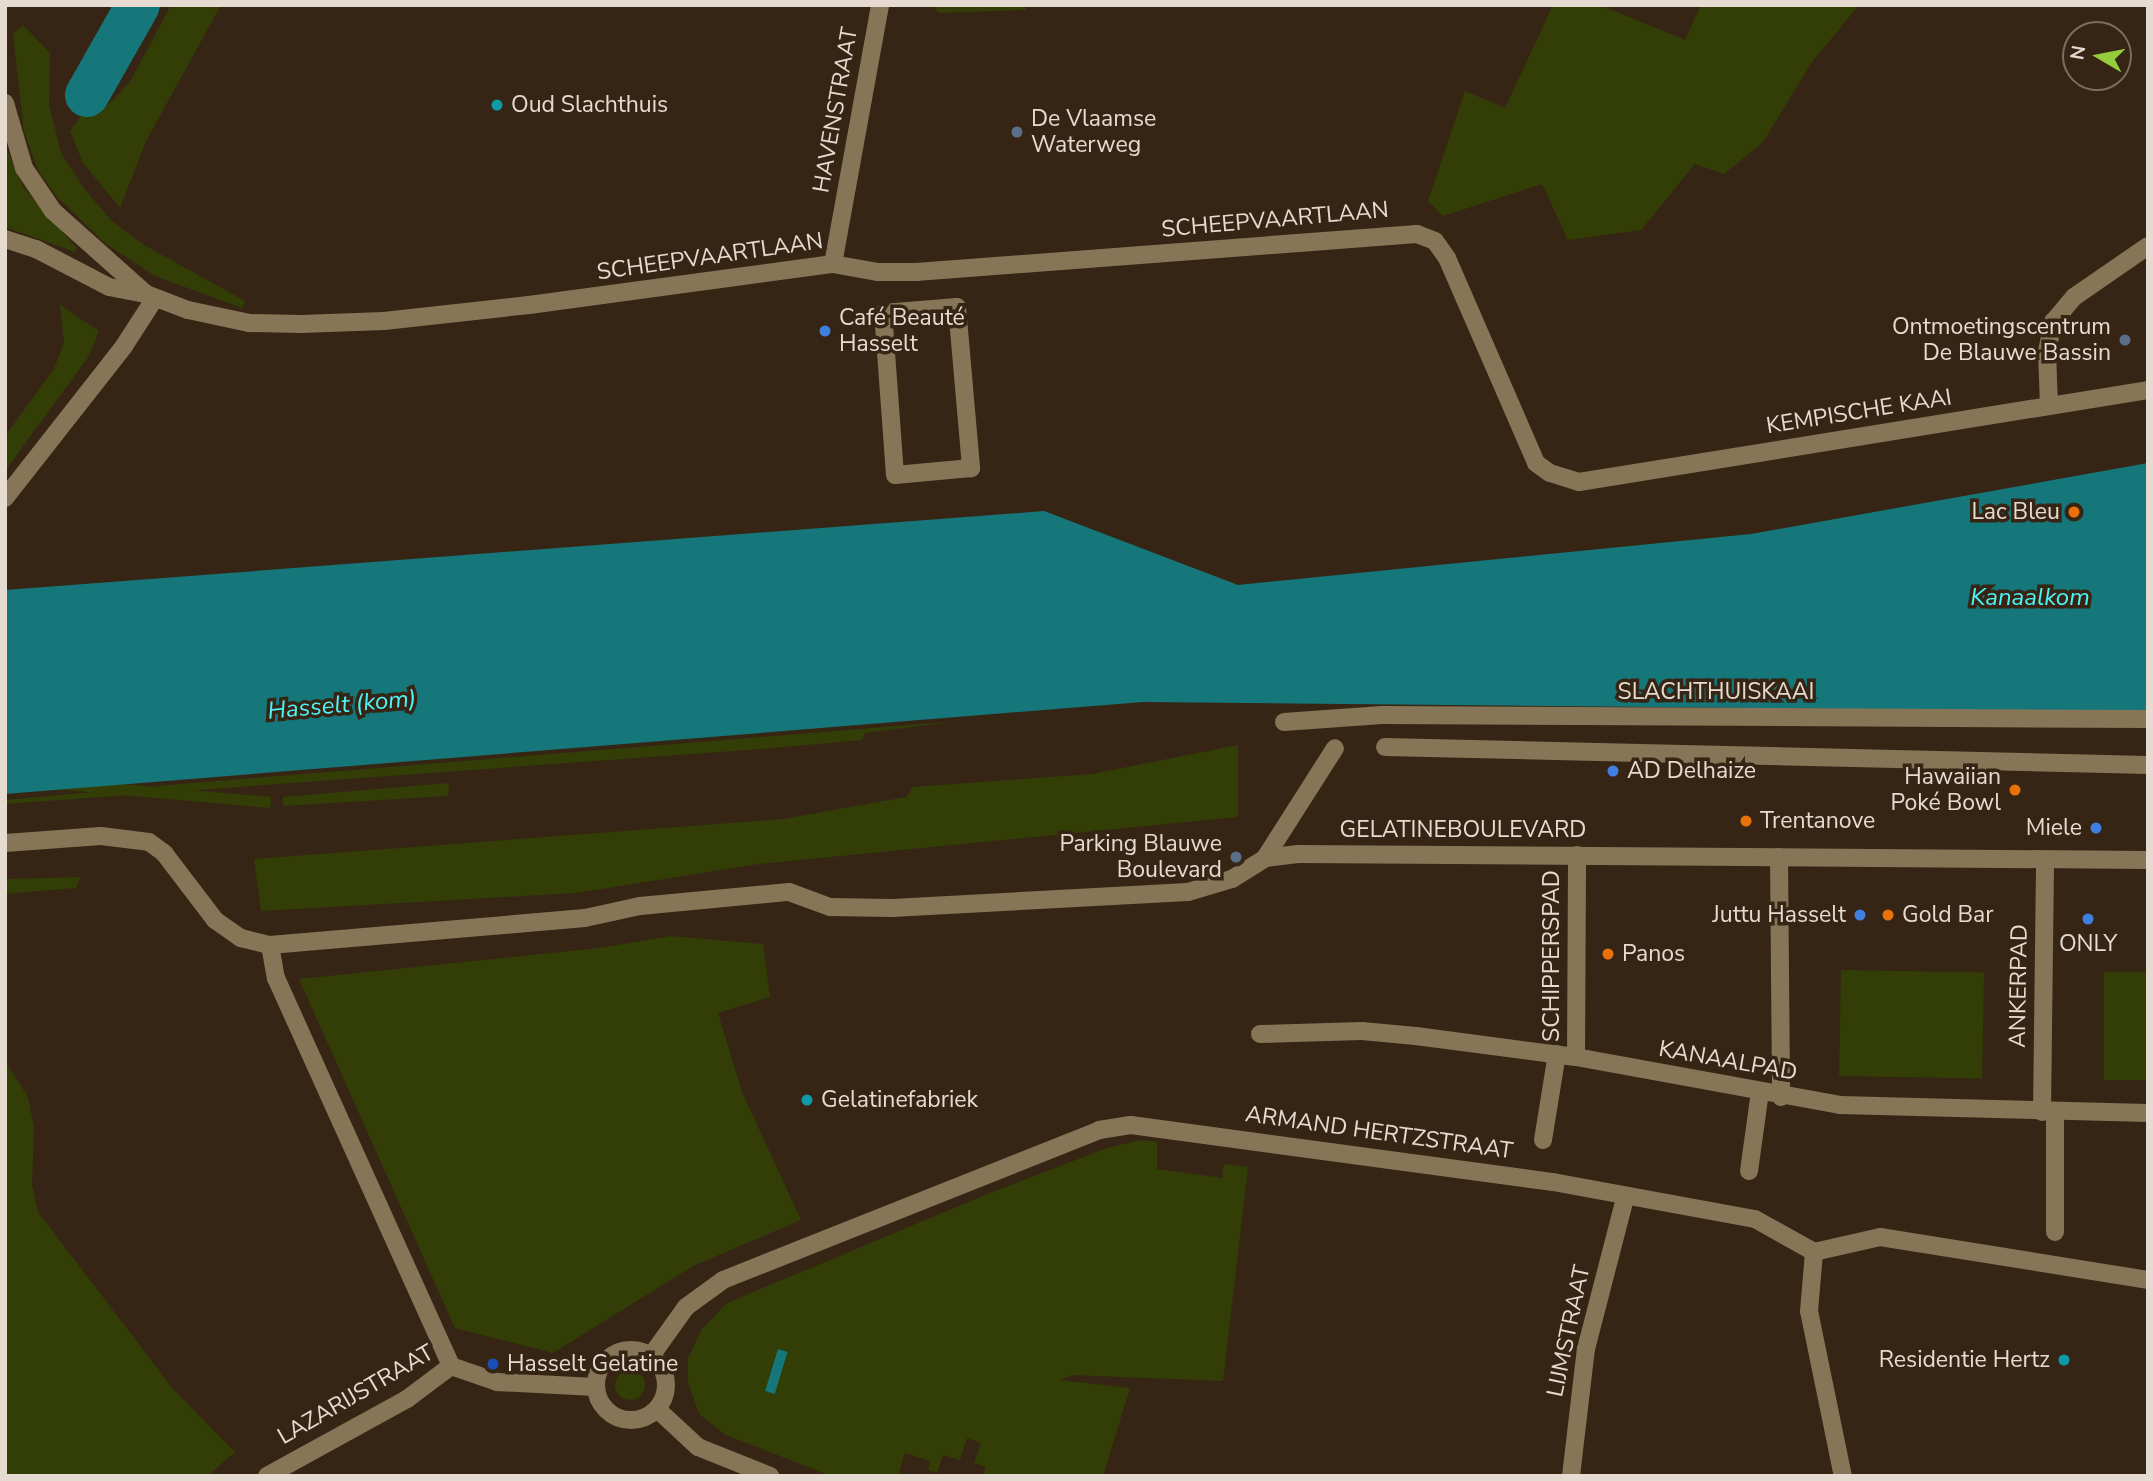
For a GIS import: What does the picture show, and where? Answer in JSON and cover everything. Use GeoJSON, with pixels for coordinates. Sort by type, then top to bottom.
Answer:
{"type":"FeatureCollection","features":[{"type":"Feature","properties":{"kind":"street","name":"HAVENSTRAAT"},"geometry":{"type":"LineString","coordinates":[[832,264],[880,5]]}},
{"type":"Feature","properties":{"kind":"street"},"geometry":{"type":"LineString","coordinates":[[5,103],[24,168],[52,211],[150,296]]}},
{"type":"Feature","properties":{"kind":"street","name":"SCHEEPVAARTLAAN"},"geometry":{"type":"LineString","coordinates":[[150,296],[188,310],[249,323],[384,321],[700,284],[832,264],[878,272],[916,272],[1407,234],[1427,237],[1447,258],[1536,463],[1550,473],[1579,482]]}},
{"type":"Feature","properties":{"kind":"street"},"geometry":{"type":"LineString","coordinates":[[5,239],[36,248],[109,287],[150,296]]}},
{"type":"Feature","properties":{"kind":"street"},"geometry":{"type":"LineString","coordinates":[[2049,406],[2050,334],[2053,322],[2074,297],[2148,246]]}},
{"type":"Feature","properties":{"kind":"street"},"geometry":{"type":"LineString","coordinates":[[5,498],[124,346],[150,296]]}},
{"type":"Feature","properties":{"kind":"street"},"geometry":{"type":"LineString","coordinates":[[957,307],[971,468],[895,475],[883,313],[957,307]]}},
{"type":"Feature","properties":{"kind":"street","name":"KEMPISCHE KAAI"},"geometry":{"type":"LineString","coordinates":[[1579,482],[2148,390]]}},
{"type":"Feature","properties":{"kind":"street","name":"SLACHTHUISKAAI"},"geometry":{"type":"LineString","coordinates":[[1284,722],[1382,715],[2148,719]]}},
{"type":"Feature","properties":{"kind":"street"},"geometry":{"type":"LineString","coordinates":[[1385,747],[2148,765]]}},
{"type":"Feature","properties":{"kind":"street"},"geometry":{"type":"LineString","coordinates":[[1265,858],[1335,748]]}},
{"type":"Feature","properties":{"kind":"street"},"geometry":{"type":"LineString","coordinates":[[5,843],[101,836],[149,842],[164,853],[215,920],[241,938],[270,945],[276,978],[450,1366]]}},
{"type":"Feature","properties":{"kind":"street","name":"GELATINEBOULEVARD"},"geometry":{"type":"LineString","coordinates":[[270,945],[585,918],[640,906],[789,892],[830,907],[895,908],[1188,892],[1232,879],[1265,858],[1325,853],[2148,860]]}},
{"type":"Feature","properties":{"kind":"street","name":"SCHIPPERSPAD"},"geometry":{"type":"LineString","coordinates":[[1576,1057],[1577,855]]}},
{"type":"Feature","properties":{"kind":"street"},"geometry":{"type":"LineString","coordinates":[[1779,857],[1781,1097]]}},
{"type":"Feature","properties":{"kind":"street","name":"ANKERPAD"},"geometry":{"type":"LineString","coordinates":[[2045,860],[2048,1112],[2055,1232]]}},
{"type":"Feature","properties":{"kind":"street","name":"KANAALPAD"},"geometry":{"type":"LineString","coordinates":[[1259,1034],[1362,1031],[1557,1054],[1732,1082],[1781,1097],[1840,1105],[2148,1114]]}},
{"type":"Feature","properties":{"kind":"street","name":"SCHIPPERSPAD"},"geometry":{"type":"LineString","coordinates":[[1543,1140],[1557,1054]]}},
{"type":"Feature","properties":{"kind":"street"},"geometry":{"type":"LineString","coordinates":[[1749,1171],[1759,1092]]}},
{"type":"Feature","properties":{"kind":"street","name":"ARMAND HERTZSTRAAT"},"geometry":{"type":"LineString","coordinates":[[651,1356],[686,1307],[723,1280],[1098,1130],[1131,1125],[1179,1129],[1553,1182],[1625,1198],[1755,1219],[1814,1252]]}},
{"type":"Feature","properties":{"kind":"street","name":"LIJMSTRAAT"},"geometry":{"type":"LineString","coordinates":[[1571,1476],[1586,1349],[1625,1198]]}},
{"type":"Feature","properties":{"kind":"street"},"geometry":{"type":"LineString","coordinates":[[1843,1476],[1809,1311],[1814,1252],[1881,1237],[2148,1280]]}},
{"type":"Feature","properties":{"kind":"street"},"geometry":{"type":"LineString","coordinates":[[634,1350],[651,1356],[666,1384],[657,1409],[637,1420],[616,1418],[599,1402],[595,1387],[598,1371],[616,1353],[634,1350]]}},
{"type":"Feature","properties":{"kind":"street","name":"LAZARIJSTRAAT"},"geometry":{"type":"LineString","coordinates":[[267,1476],[407,1399],[450,1366],[497,1382],[595,1387]]}},
{"type":"Feature","properties":{"kind":"street"},"geometry":{"type":"LineString","coordinates":[[657,1409],[698,1447],[770,1476]]}},
{"type":"Feature","properties":{"kind":"green space"},"geometry":{"type":"Polygon","coordinates":[[[171,5],[221,5],[146,141],[120,208],[83,163],[70,131],[85,111],[98,115],[130,82],[171,5]]]}},
{"type":"Feature","properties":{"kind":"green space"},"geometry":{"type":"Polygon","coordinates":[[[933,5],[1025,5],[1026,10],[938,13],[933,5]]]}},
{"type":"Feature","properties":{"kind":"green space"},"geometry":{"type":"Polygon","coordinates":[[[1553,5],[1600,5],[1685,40],[1701,5],[1859,5],[1812,62],[1763,142],[1724,174],[1695,164],[1641,230],[1568,240],[1542,184],[1443,216],[1428,201],[1465,91],[1505,108],[1553,5]]]}},
{"type":"Feature","properties":{"kind":"green space"},"geometry":{"type":"Polygon","coordinates":[[[23,25],[50,53],[49,105],[61,153],[85,190],[113,222],[144,245],[245,301],[242,308],[155,276],[105,243],[57,197],[39,172],[24,132],[13,34],[23,25]]]}},
{"type":"Feature","properties":{"kind":"green space"},"geometry":{"type":"Polygon","coordinates":[[[5,145],[24,188],[76,247],[75,252],[5,227],[5,145]]]}},
{"type":"Feature","properties":{"kind":"green space"},"geometry":{"type":"Polygon","coordinates":[[[60,305],[99,331],[89,356],[5,471],[5,436],[54,369],[64,342],[60,305]]]}},
{"type":"Feature","properties":{"kind":"green space"},"geometry":{"type":"Polygon","coordinates":[[[959,721],[865,733],[862,740],[773,748],[5,804],[5,800],[204,782],[959,721]]]}},
{"type":"Feature","properties":{"kind":"green space"},"geometry":{"type":"Polygon","coordinates":[[[1238,745],[1238,817],[759,864],[576,893],[261,911],[254,859],[783,819],[906,797],[913,787],[1092,774],[1238,745]]]}},
{"type":"Feature","properties":{"kind":"green space"},"geometry":{"type":"Polygon","coordinates":[[[5,774],[271,797],[270,808],[5,785],[5,774]]]}},
{"type":"Feature","properties":{"kind":"green space"},"geometry":{"type":"Polygon","coordinates":[[[449,783],[448,796],[283,806],[283,797],[449,783]]]}},
{"type":"Feature","properties":{"kind":"green space"},"geometry":{"type":"Polygon","coordinates":[[[80,877],[76,888],[5,894],[5,879],[80,877]]]}},
{"type":"Feature","properties":{"kind":"green space"},"geometry":{"type":"Polygon","coordinates":[[[671,936],[763,944],[770,997],[718,1013],[742,1092],[801,1220],[693,1266],[553,1353],[455,1328],[299,979],[599,948],[671,936]]]}},
{"type":"Feature","properties":{"kind":"green space"},"geometry":{"type":"Polygon","coordinates":[[[1841,970],[1984,972],[1982,1078],[1839,1076],[1841,970]]]}},
{"type":"Feature","properties":{"kind":"green space"},"geometry":{"type":"Polygon","coordinates":[[[2104,972],[2148,972],[2148,1080],[2104,1080],[2104,972]]]}},
{"type":"Feature","properties":{"kind":"green space"},"geometry":{"type":"Polygon","coordinates":[[[5,1061],[28,1097],[34,1128],[32,1185],[38,1212],[173,1389],[235,1452],[207,1476],[5,1476],[5,1061]]]}},
{"type":"Feature","properties":{"kind":"green space"},"geometry":{"type":"Polygon","coordinates":[[[1140,1140],[1157,1142],[1157,1169],[1222,1178],[1224,1164],[1248,1167],[1223,1381],[1072,1375],[1060,1380],[1130,1388],[1103,1476],[983,1476],[986,1467],[974,1463],[981,1443],[967,1438],[960,1460],[943,1455],[937,1473],[928,1470],[930,1461],[905,1453],[898,1476],[831,1476],[726,1435],[699,1414],[688,1382],[688,1358],[702,1329],[727,1303],[990,1193],[1107,1148],[1140,1140]]]}},
{"type":"Feature","properties":{"kind":"green space"},"geometry":{"type":"Polygon","coordinates":[[[630,1370],[636,1371],[644,1379],[644,1391],[636,1399],[630,1400],[624,1399],[616,1391],[615,1385],[616,1379],[624,1371],[630,1370]]]}},
{"type":"Feature","properties":{"kind":"water"},"geometry":{"type":"Polygon","coordinates":[[[2148,463],[2148,712],[1143,702],[5,794],[5,590],[1044,511],[1238,585],[1751,534],[2148,463]]]}},
{"type":"Feature","properties":{"kind":"water"},"geometry":{"type":"Polygon","coordinates":[[[778,1349],[788,1352],[775,1394],[765,1391],[778,1349]]]}},
{"type":"Feature","properties":{"kind":"waterway"},"geometry":{"type":"LineString","coordinates":[[87,95],[138,5]]}},
{"type":"Feature","properties":{"kind":"place","name":"Oud Slachthuis"},"geometry":{"type":"Point","coordinates":[497,105]}},
{"type":"Feature","properties":{"kind":"place","name":"De Vlaamse Waterweg"},"geometry":{"type":"Point","coordinates":[1017,132]}},
{"type":"Feature","properties":{"kind":"place","name":"Café Beauté Hasselt"},"geometry":{"type":"Point","coordinates":[825,331]}},
{"type":"Feature","properties":{"kind":"place","name":"Ontmoetingscentrum De Blauwe Bassin"},"geometry":{"type":"Point","coordinates":[2125,340]}},
{"type":"Feature","properties":{"kind":"place","name":"Lac Bleu"},"geometry":{"type":"Point","coordinates":[2074,512]}},
{"type":"Feature","properties":{"kind":"place","name":"AD Delhaize"},"geometry":{"type":"Point","coordinates":[1613,771]}},
{"type":"Feature","properties":{"kind":"place","name":"Hawaiian Poké Bowl"},"geometry":{"type":"Point","coordinates":[2015,790]}},
{"type":"Feature","properties":{"kind":"place","name":"Trentanove"},"geometry":{"type":"Point","coordinates":[1746,821]}},
{"type":"Feature","properties":{"kind":"place","name":"Miele"},"geometry":{"type":"Point","coordinates":[2096,828]}},
{"type":"Feature","properties":{"kind":"place","name":"Parking Blauwe Boulevard"},"geometry":{"type":"Point","coordinates":[1236,857]}},
{"type":"Feature","properties":{"kind":"place","name":"Juttu Hasselt"},"geometry":{"type":"Point","coordinates":[1860,915]}},
{"type":"Feature","properties":{"kind":"place","name":"Gold Bar"},"geometry":{"type":"Point","coordinates":[1888,915]}},
{"type":"Feature","properties":{"kind":"place","name":"ONLY"},"geometry":{"type":"Point","coordinates":[2088,919]}},
{"type":"Feature","properties":{"kind":"place","name":"Panos"},"geometry":{"type":"Point","coordinates":[1608,954]}},
{"type":"Feature","properties":{"kind":"place","name":"Gelatinefabriek"},"geometry":{"type":"Point","coordinates":[807,1100]}},
{"type":"Feature","properties":{"kind":"place","name":"Residentie Hertz"},"geometry":{"type":"Point","coordinates":[2064,1360]}},
{"type":"Feature","properties":{"kind":"place","name":"Hasselt Gelatine"},"geometry":{"type":"Point","coordinates":[493,1364]}},
{"type":"Feature","properties":{"kind":"water label","name":"Kanaalkom"},"geometry":{"type":"Point","coordinates":[2030,598]}},
{"type":"Feature","properties":{"kind":"water label","name":"Hasselt (kom)"},"geometry":{"type":"Point","coordinates":[342,705]}}]}
